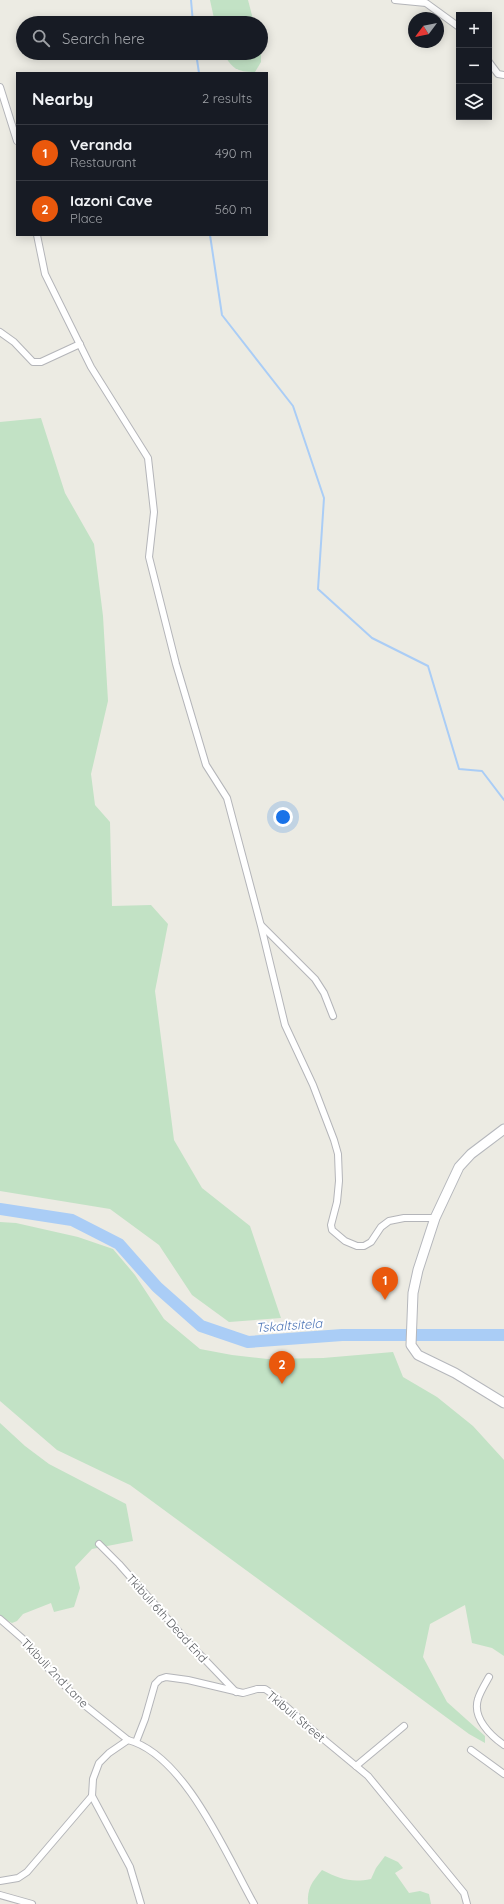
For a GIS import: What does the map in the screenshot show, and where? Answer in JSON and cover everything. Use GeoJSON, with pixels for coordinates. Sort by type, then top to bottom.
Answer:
{"type":"FeatureCollection","features":[{"type":"Feature","properties":{"kind":"main road"},"geometry":{"type":"LineString","coordinates":[[504,1129],[471,1154],[459,1167],[435,1218],[418,1270],[412,1310],[411,1345],[418,1355],[455,1373],[504,1404]]}},
{"type":"Feature","properties":{"kind":"street"},"geometry":{"type":"LineString","coordinates":[[395,0],[426,3],[456,25]]}},
{"type":"Feature","properties":{"kind":"street"},"geometry":{"type":"LineString","coordinates":[[492,66],[498,74],[504,76]]}},
{"type":"Feature","properties":{"kind":"street"},"geometry":{"type":"LineString","coordinates":[[0,87],[16,138]]}},
{"type":"Feature","properties":{"kind":"street"},"geometry":{"type":"LineString","coordinates":[[37,236],[45,274],[91,367],[148,458],[154,512],[149,557],[176,664],[206,765],[227,798],[261,926],[285,1025],[313,1085],[336,1147],[339,1181],[337,1202],[331,1225],[332,1230],[345,1241],[357,1246],[364,1246],[371,1242],[381,1227],[389,1221],[404,1218],[435,1218]]}},
{"type":"Feature","properties":{"kind":"street"},"geometry":{"type":"LineString","coordinates":[[0,332],[14,342],[33,362],[41,362],[80,344]]}},
{"type":"Feature","properties":{"kind":"street"},"geometry":{"type":"LineString","coordinates":[[261,926],[315,979],[324,994],[332,1016]]}},
{"type":"Feature","properties":{"kind":"street","name":"Tkibuli 6th Dead End"},"geometry":{"type":"LineString","coordinates":[[98,1544],[119,1564],[187,1641],[236,1692]]}},
{"type":"Feature","properties":{"kind":"street","name":"Tkibuli 2nd Lane"},"geometry":{"type":"LineString","coordinates":[[0,1619],[23,1639],[53,1674],[83,1704],[128,1740]]}},
{"type":"Feature","properties":{"kind":"street","name":"Tkibuli Street"},"geometry":{"type":"LineString","coordinates":[[136,1742],[145,1719],[155,1684],[160,1679],[166,1677],[188,1680],[243,1693],[257,1688],[265,1689],[368,1776],[464,1893],[467,1904]]}},
{"type":"Feature","properties":{"kind":"street"},"geometry":{"type":"LineString","coordinates":[[489,1677],[478,1700],[477,1710],[490,1735],[504,1745]]}},
{"type":"Feature","properties":{"kind":"street"},"geometry":{"type":"LineString","coordinates":[[356,1766],[404,1726]]}},
{"type":"Feature","properties":{"kind":"street"},"geometry":{"type":"LineString","coordinates":[[141,1904],[130,1867],[92,1796],[93,1779],[99,1763],[109,1753],[128,1740],[136,1742],[165,1761],[195,1796],[254,1904]]}},
{"type":"Feature","properties":{"kind":"street"},"geometry":{"type":"LineString","coordinates":[[471,1750],[504,1774]]}},
{"type":"Feature","properties":{"kind":"street"},"geometry":{"type":"LineString","coordinates":[[0,1880],[18,1878],[27,1872],[92,1796]]}},
{"type":"Feature","properties":{"kind":"street"},"geometry":{"type":"LineString","coordinates":[[0,1895],[32,1904]]}},
{"type":"Feature","properties":{"kind":"green space"},"geometry":{"type":"Polygon","coordinates":[[[210,0],[248,0],[252,16],[213,16],[210,0]]]}},
{"type":"Feature","properties":{"kind":"green space"},"geometry":{"type":"Polygon","coordinates":[[[228,60],[261,60],[255,72],[239,70],[232,66],[228,60]]]}},
{"type":"Feature","properties":{"kind":"green space"},"geometry":{"type":"Polygon","coordinates":[[[41,418],[65,493],[94,544],[103,616],[108,701],[91,774],[95,805],[110,822],[112,906],[151,905],[168,924],[155,991],[174,1140],[202,1188],[250,1226],[281,1318],[229,1322],[192,1295],[159,1245],[110,1209],[0,1191],[0,422],[41,418]]]}},
{"type":"Feature","properties":{"kind":"green space"},"geometry":{"type":"Polygon","coordinates":[[[0,1222],[16,1223],[78,1237],[113,1249],[135,1275],[164,1319],[200,1349],[232,1355],[268,1359],[323,1358],[393,1352],[403,1377],[437,1397],[473,1426],[504,1460],[504,1656],[492,1648],[472,1643],[465,1605],[430,1624],[423,1657],[447,1702],[485,1736],[485,1743],[469,1734],[130,1485],[57,1450],[0,1401],[0,1222]]]}},
{"type":"Feature","properties":{"kind":"green space"},"geometry":{"type":"Polygon","coordinates":[[[0,1423],[25,1446],[49,1464],[126,1504],[133,1541],[92,1549],[75,1567],[80,1588],[74,1607],[54,1612],[51,1603],[23,1614],[17,1621],[12,1623],[0,1617],[0,1423]]]}},
{"type":"Feature","properties":{"kind":"green space"},"geometry":{"type":"Polygon","coordinates":[[[385,1856],[398,1862],[403,1868],[395,1873],[409,1893],[420,1891],[429,1894],[431,1904],[308,1904],[309,1889],[315,1878],[322,1870],[334,1876],[351,1880],[357,1881],[371,1879],[376,1868],[385,1856]]]}},
{"type":"Feature","properties":{"kind":"waterway"},"geometry":{"type":"LineString","coordinates":[[191,0],[192,16]]}},
{"type":"Feature","properties":{"kind":"waterway"},"geometry":{"type":"LineString","coordinates":[[197,60],[199,72]]}},
{"type":"Feature","properties":{"kind":"waterway"},"geometry":{"type":"LineString","coordinates":[[210,236],[222,315],[293,406],[324,498],[318,589],[372,638],[428,666],[459,769],[482,771],[504,800]]}},
{"type":"Feature","properties":{"kind":"waterway","name":"Tskaltsitela"},"geometry":{"type":"LineString","coordinates":[[0,1209],[72,1220],[119,1244],[157,1287],[201,1326],[248,1342],[342,1335],[504,1335]]}},
{"type":"Feature","properties":{"kind":"place","name":"Veranda"},"geometry":{"type":"Point","coordinates":[385,1300]}},
{"type":"Feature","properties":{"kind":"place","name":"Iazoni Cave"},"geometry":{"type":"Point","coordinates":[282,1384]}}]}
